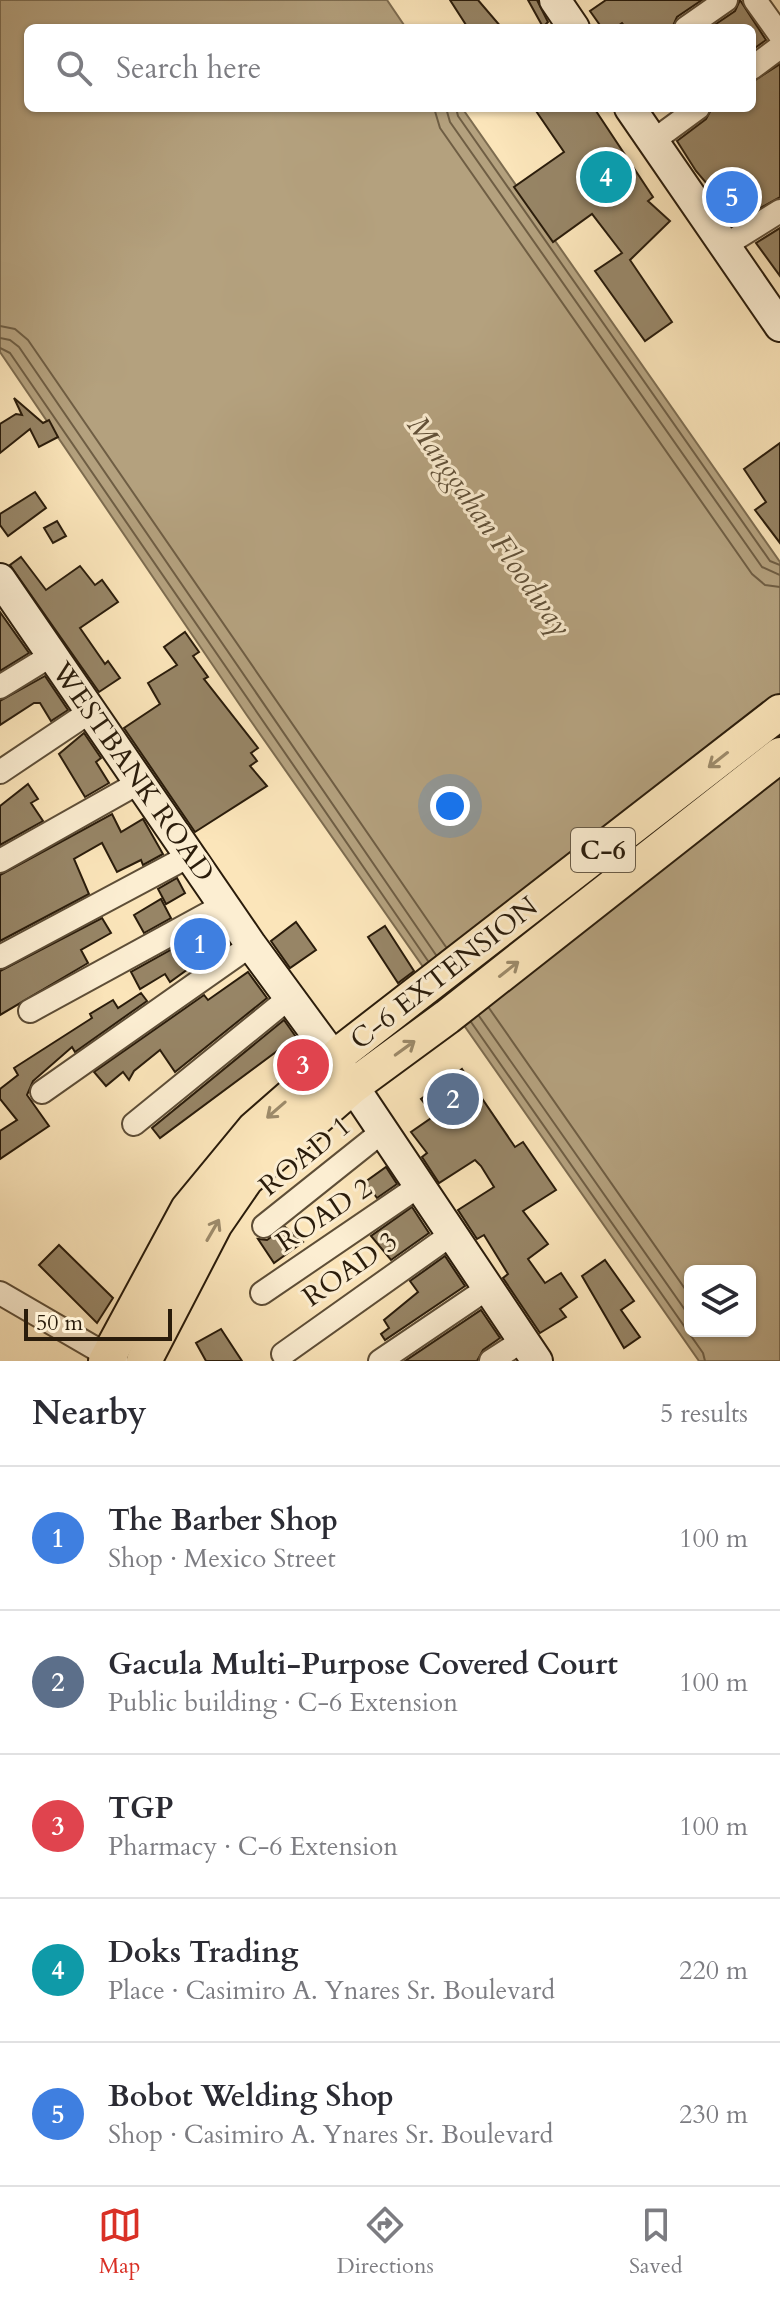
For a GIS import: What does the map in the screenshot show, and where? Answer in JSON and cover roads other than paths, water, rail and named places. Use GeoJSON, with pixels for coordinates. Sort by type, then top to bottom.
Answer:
{"type":"FeatureCollection","features":[{"type":"Feature","properties":{"kind":"main road","name":"C-6 EXTENSION"},"geometry":{"type":"LineString","coordinates":[[144,1361],[215,1224],[246,1179],[426,987],[780,712]]}},
{"type":"Feature","properties":{"kind":"main road","name":"C-6 EXTENSION"},"geometry":{"type":"LineString","coordinates":[[111,1359],[149,1276],[205,1186],[254,1129],[344,1072],[447,1017],[780,755]]}},
{"type":"Feature","properties":{"kind":"street"},"geometry":{"type":"LineString","coordinates":[[692,24],[726,0]]}},
{"type":"Feature","properties":{"kind":"street"},"geometry":{"type":"LineString","coordinates":[[755,0],[780,35]]}},
{"type":"Feature","properties":{"kind":"street"},"geometry":{"type":"LineString","coordinates":[[756,65],[780,47]]}},
{"type":"Feature","properties":{"kind":"street"},"geometry":{"type":"LineString","coordinates":[[633,112],[779,323]]}},
{"type":"Feature","properties":{"kind":"street"},"geometry":{"type":"LineString","coordinates":[[653,141],[693,112]]}},
{"type":"Feature","properties":{"kind":"street"},"geometry":{"type":"LineString","coordinates":[[724,246],[780,211]]}},
{"type":"Feature","properties":{"kind":"street","name":"WESTBANK ROAD"},"geometry":{"type":"LineString","coordinates":[[4,593],[52,655],[251,945],[344,1072],[530,1351]]}},
{"type":"Feature","properties":{"kind":"street"},"geometry":{"type":"LineString","coordinates":[[0,687],[52,655]]}},
{"type":"Feature","properties":{"kind":"street"},"geometry":{"type":"LineString","coordinates":[[0,772],[91,711]]}},
{"type":"Feature","properties":{"kind":"street"},"geometry":{"type":"LineString","coordinates":[[0,861],[140,782]]}},
{"type":"Feature","properties":{"kind":"street"},"geometry":{"type":"LineString","coordinates":[[0,957],[191,855]]}},
{"type":"Feature","properties":{"kind":"street"},"geometry":{"type":"LineString","coordinates":[[30,1011],[224,905]]}},
{"type":"Feature","properties":{"kind":"street"},"geometry":{"type":"LineString","coordinates":[[42,1092],[251,945]]}},
{"type":"Feature","properties":{"kind":"street"},"geometry":{"type":"LineString","coordinates":[[134,1124],[289,998]]}},
{"type":"Feature","properties":{"kind":"street","name":"ROAD 1"},"geometry":{"type":"LineString","coordinates":[[264,1226],[383,1131]]}},
{"type":"Feature","properties":{"kind":"street","name":"ROAD 2"},"geometry":{"type":"LineString","coordinates":[[262,1293],[419,1186]]}},
{"type":"Feature","properties":{"kind":"street","name":"ROAD 3"},"geometry":{"type":"LineString","coordinates":[[283,1354],[452,1234]]}},
{"type":"Feature","properties":{"kind":"street"},"geometry":{"type":"LineString","coordinates":[[380,1361],[488,1288]]}},
{"type":"Feature","properties":{"kind":"street"},"geometry":{"type":"LineString","coordinates":[[0,1293],[111,1359]]}},
{"type":"Feature","properties":{"kind":"street"},"geometry":{"type":"LineString","coordinates":[[491,1361],[530,1351]]}},
{"type":"Feature","properties":{"kind":"water","name":"Manggahan Floodway"},"geometry":{"type":"Polygon","coordinates":[[[0,0],[387,0],[403,24],[24,24],[24,112],[465,112],[780,562],[780,1361],[699,1361],[246,714],[0,352],[0,0]]]}},
{"type":"Feature","properties":{"kind":"place","name":"Doks Trading"},"geometry":{"type":"Point","coordinates":[606,177]}},
{"type":"Feature","properties":{"kind":"place","name":"Bobot Welding Shop"},"geometry":{"type":"Point","coordinates":[732,197]}},
{"type":"Feature","properties":{"kind":"place","name":"The Barber Shop"},"geometry":{"type":"Point","coordinates":[200,944]}},
{"type":"Feature","properties":{"kind":"place","name":"TGP"},"geometry":{"type":"Point","coordinates":[303,1065]}},
{"type":"Feature","properties":{"kind":"place","name":"Gacula Multi-Purpose Covered Court"},"geometry":{"type":"Point","coordinates":[453,1099]}}]}
